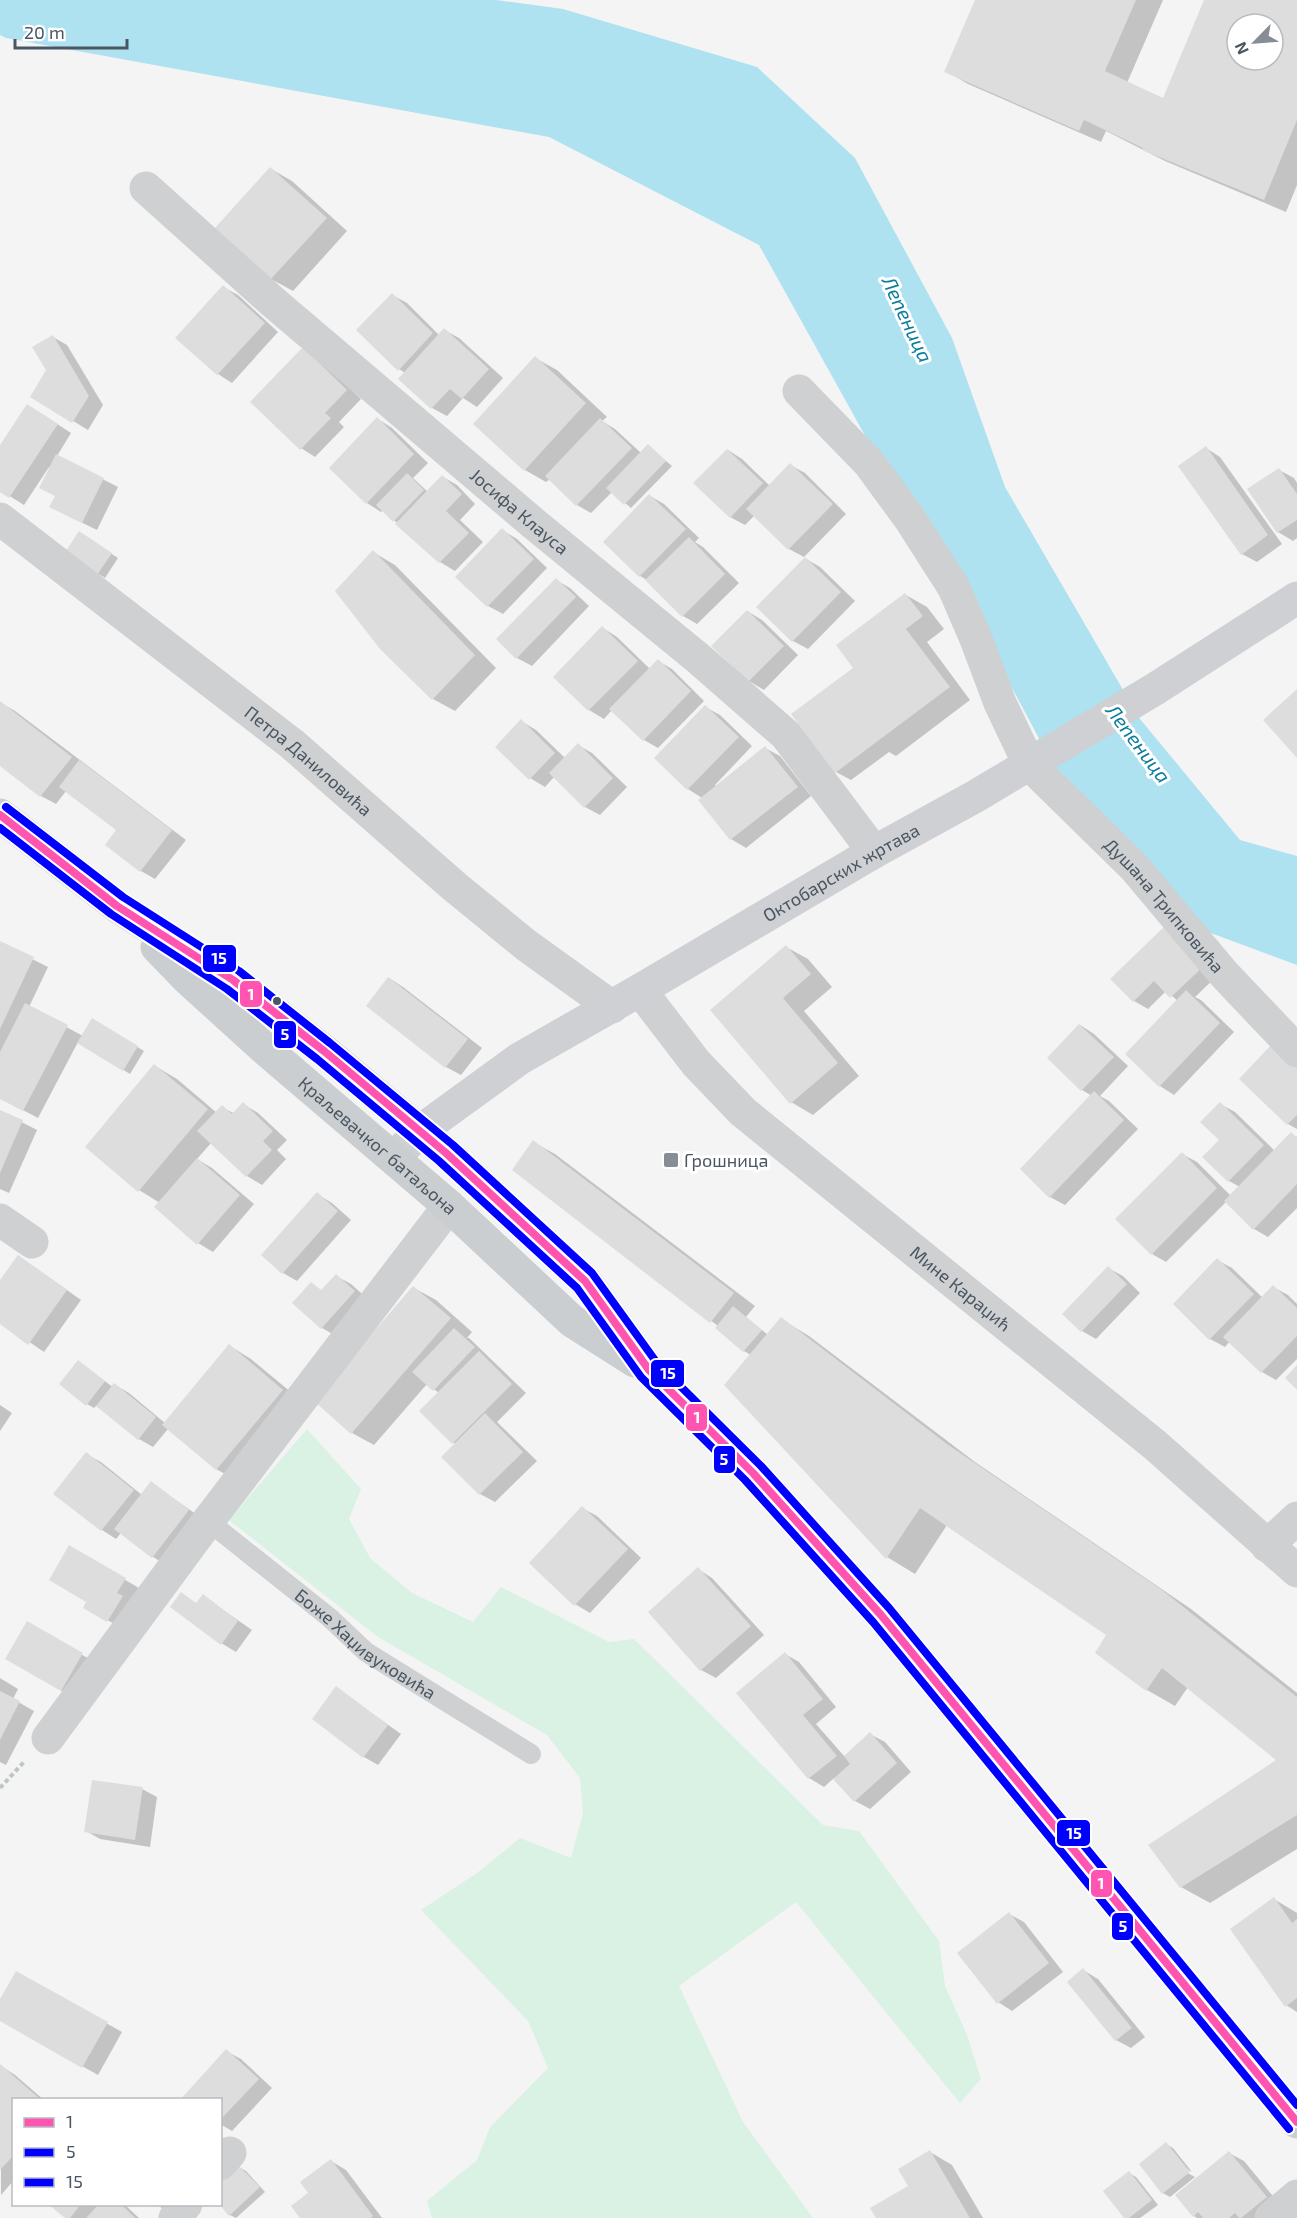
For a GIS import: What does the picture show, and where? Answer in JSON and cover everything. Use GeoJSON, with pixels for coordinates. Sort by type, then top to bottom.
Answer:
{"type":"FeatureCollection","features":[{"type":"Feature","properties":{"kind":"main road","name":"Краљевачког батаљона"},"geometry":{"type":"LineString","coordinates":[[0,815],[117,906],[233,980],[324,1051],[504,1205],[585,1281],[649,1370],[753,1473],[881,1615],[1297,2122]]}},
{"type":"Feature","properties":{"kind":"main road","name":"Краљевачког батаљона"},"geometry":{"type":"LineString","coordinates":[[117,906],[188,979],[449,1206],[572,1321],[649,1370]]}},
{"type":"Feature","properties":{"kind":"street","name":"Јосифа Клауса"},"geometry":{"type":"LineString","coordinates":[[146,188],[273,302],[533,523],[699,659],[786,735],[874,852]]}},
{"type":"Feature","properties":{"kind":"street"},"geometry":{"type":"LineString","coordinates":[[800,391],[869,464],[910,519],[954,588],[1000,703],[1029,764]]}},
{"type":"Feature","properties":{"kind":"street","name":"Петра Даниловића"},"geometry":{"type":"LineString","coordinates":[[0,519],[292,744],[526,945],[612,1007]]}},
{"type":"Feature","properties":{"kind":"street","name":"Октобарских жртава"},"geometry":{"type":"LineString","coordinates":[[394,1158],[420,1131],[519,1059],[1058,747],[1155,689],[1297,598]]}},
{"type":"Feature","properties":{"kind":"street","name":"Душана Трипковића"},"geometry":{"type":"LineString","coordinates":[[1029,764],[1134,867],[1224,974],[1297,1051]]}},
{"type":"Feature","properties":{"kind":"street","name":"Мине Караџић"},"geometry":{"type":"LineString","coordinates":[[640,990],[696,1063],[743,1112],[1155,1445],[1297,1571]]}},
{"type":"Feature","properties":{"kind":"street"},"geometry":{"type":"LineString","coordinates":[[48,1738],[208,1521],[449,1206]]}},
{"type":"Feature","properties":{"kind":"street"},"geometry":{"type":"LineString","coordinates":[[0,1220],[32,1242]]}},
{"type":"Feature","properties":{"kind":"street"},"geometry":{"type":"LineString","coordinates":[[1267,1546],[1297,1518]]}},
{"type":"Feature","properties":{"kind":"street"},"geometry":{"type":"LineString","coordinates":[[175,2218],[185,2206]]}},
{"type":"Feature","properties":{"kind":"lane","name":"Боже Хаџивуковића"},"geometry":{"type":"LineString","coordinates":[[208,1521],[330,1618],[366,1652],[531,1754]]}},
{"type":"Feature","properties":{"kind":"green space"},"geometry":{"type":"Polygon","coordinates":[[[307,1429],[361,1489],[349,1519],[370,1558],[412,1593],[473,1622],[501,1587],[609,1642],[634,1639],[823,1825],[859,1831],[939,1941],[945,1986],[967,2035],[981,2079],[960,2103],[796,1902],[679,1986],[743,2122],[813,2218],[432,2218],[427,2201],[477,2160],[490,2127],[548,2068],[528,2021],[421,1910],[477,1873],[520,1838],[571,1858],[583,1813],[580,1778],[547,1735],[378,1637],[229,1520],[307,1429]]]}},
{"type":"Feature","properties":{"kind":"water","name":"Лепеница"},"geometry":{"type":"Polygon","coordinates":[[[0,0],[496,0],[563,9],[757,67],[855,158],[952,338],[1005,487],[1140,719],[1240,840],[1297,856],[1297,965],[1208,932],[1061,780],[976,620],[882,466],[759,245],[549,137],[6,38],[0,35],[0,0]]]}},
{"type":"Feature","properties":{"kind":"building"},"geometry":{"type":"Polygon","coordinates":[[[975,0],[1136,0],[1105,71],[1163,98],[1204,0],[1297,0],[1297,120],[1264,200],[1142,150],[1143,148],[1084,120],[1079,131],[944,72],[975,0]]]}},
{"type":"Feature","properties":{"kind":"building"},"geometry":{"type":"Polygon","coordinates":[[[270,167],[327,218],[270,280],[214,229],[270,167]]]}},
{"type":"Feature","properties":{"kind":"building"},"geometry":{"type":"Polygon","coordinates":[[[223,285],[265,323],[217,375],[175,338],[223,285]]]}},
{"type":"Feature","properties":{"kind":"building"},"geometry":{"type":"Polygon","coordinates":[[[392,293],[433,333],[398,371],[356,330],[392,293]]]}},
{"type":"Feature","properties":{"kind":"building"},"geometry":{"type":"Polygon","coordinates":[[[444,328],[489,369],[462,399],[450,389],[431,409],[398,379],[444,328]]]}},
{"type":"Feature","properties":{"kind":"building"},"geometry":{"type":"Polygon","coordinates":[[[53,335],[89,396],[72,423],[30,397],[46,370],[32,347],[53,335]]]}},
{"type":"Feature","properties":{"kind":"building"},"geometry":{"type":"Polygon","coordinates":[[[303,347],[347,390],[325,413],[331,418],[300,450],[250,402],[303,347]]]}},
{"type":"Feature","properties":{"kind":"building"},"geometry":{"type":"Polygon","coordinates":[[[535,356],[586,403],[524,471],[473,424],[535,356]]]}},
{"type":"Feature","properties":{"kind":"building"},"geometry":{"type":"Polygon","coordinates":[[[27,404],[58,424],[9,498],[0,492],[0,445],[27,404]]]}},
{"type":"Feature","properties":{"kind":"building"},"geometry":{"type":"Polygon","coordinates":[[[377,417],[414,454],[366,504],[329,468],[377,417]]]}},
{"type":"Feature","properties":{"kind":"building"},"geometry":{"type":"Polygon","coordinates":[[[600,418],[632,448],[576,506],[545,476],[600,418]]]}},
{"type":"Feature","properties":{"kind":"building"},"geometry":{"type":"Polygon","coordinates":[[[648,444],[666,461],[624,505],[606,488],[648,444]]]}},
{"type":"Feature","properties":{"kind":"building"},"geometry":{"type":"Polygon","coordinates":[[[1206,446],[1268,535],[1241,555],[1178,466],[1206,446]]]}},
{"type":"Feature","properties":{"kind":"building"},"geometry":{"type":"Polygon","coordinates":[[[727,449],[763,483],[730,518],[693,483],[727,449]]]}},
{"type":"Feature","properties":{"kind":"building"},"geometry":{"type":"Polygon","coordinates":[[[56,454],[104,478],[82,523],[49,507],[55,496],[39,488],[56,454]]]}},
{"type":"Feature","properties":{"kind":"building"},"geometry":{"type":"Polygon","coordinates":[[[790,463],[833,504],[788,550],[746,509],[790,463]]]}},
{"type":"Feature","properties":{"kind":"building"},"geometry":{"type":"Polygon","coordinates":[[[1279,468],[1297,494],[1297,520],[1277,533],[1247,489],[1279,468]]]}},
{"type":"Feature","properties":{"kind":"building"},"geometry":{"type":"Polygon","coordinates":[[[407,473],[424,490],[393,522],[376,505],[407,473]]]}},
{"type":"Feature","properties":{"kind":"building"},"geometry":{"type":"Polygon","coordinates":[[[442,475],[462,494],[446,511],[469,533],[439,563],[395,524],[442,475]]]}},
{"type":"Feature","properties":{"kind":"building"},"geometry":{"type":"Polygon","coordinates":[[[649,494],[686,529],[639,577],[603,542],[649,494]]]}},
{"type":"Feature","properties":{"kind":"building"},"geometry":{"type":"Polygon","coordinates":[[[502,528],[534,559],[487,607],[455,577],[502,528]]]}},
{"type":"Feature","properties":{"kind":"building"},"geometry":{"type":"Polygon","coordinates":[[[79,531],[112,553],[97,575],[64,554],[79,531]]]}},
{"type":"Feature","properties":{"kind":"building"},"geometry":{"type":"Polygon","coordinates":[[[689,537],[725,574],[682,617],[645,580],[689,537]]]}},
{"type":"Feature","properties":{"kind":"building"},"geometry":{"type":"Polygon","coordinates":[[[373,550],[475,655],[432,700],[380,649],[335,591],[373,550]]]}},
{"type":"Feature","properties":{"kind":"building"},"geometry":{"type":"Polygon","coordinates":[[[805,557],[841,592],[792,642],[756,607],[805,557]]]}},
{"type":"Feature","properties":{"kind":"building"},"geometry":{"type":"Polygon","coordinates":[[[556,578],[576,597],[516,659],[496,639],[556,578]]]}},
{"type":"Feature","properties":{"kind":"building"},"geometry":{"type":"Polygon","coordinates":[[[905,593],[923,616],[906,629],[950,687],[835,773],[791,714],[853,668],[836,645],[905,593]]]}},
{"type":"Feature","properties":{"kind":"building"},"geometry":{"type":"Polygon","coordinates":[[[747,610],[784,646],[748,682],[711,646],[747,610]]]}},
{"type":"Feature","properties":{"kind":"building"},"geometry":{"type":"Polygon","coordinates":[[[602,626],[638,661],[588,711],[553,677],[602,626]]]}},
{"type":"Feature","properties":{"kind":"building"},"geometry":{"type":"Polygon","coordinates":[[[658,659],[691,691],[643,741],[609,709],[658,659]]]}},
{"type":"Feature","properties":{"kind":"building"},"geometry":{"type":"Polygon","coordinates":[[[1297,689],[1297,758],[1263,720],[1297,689]]]}},
{"type":"Feature","properties":{"kind":"building"},"geometry":{"type":"Polygon","coordinates":[[[0,701],[72,757],[40,797],[0,766],[0,701]]]}},
{"type":"Feature","properties":{"kind":"building"},"geometry":{"type":"Polygon","coordinates":[[[705,705],[739,737],[687,790],[654,758],[705,705]]]}},
{"type":"Feature","properties":{"kind":"building"},"geometry":{"type":"Polygon","coordinates":[[[521,719],[555,753],[529,780],[495,747],[521,719]]]}},
{"type":"Feature","properties":{"kind":"building"},"geometry":{"type":"Polygon","coordinates":[[[578,743],[613,778],[584,808],[549,773],[578,743]]]}},
{"type":"Feature","properties":{"kind":"building"},"geometry":{"type":"Polygon","coordinates":[[[765,746],[798,787],[730,840],[698,800],[765,746]]]}},
{"type":"Feature","properties":{"kind":"building"},"geometry":{"type":"Polygon","coordinates":[[[79,760],[172,830],[140,872],[105,845],[116,830],[59,787],[79,760]]]}},
{"type":"Feature","properties":{"kind":"building"},"geometry":{"type":"Polygon","coordinates":[[[1166,925],[1205,965],[1170,998],[1154,981],[1133,1002],[1110,979],[1166,925]]]}},
{"type":"Feature","properties":{"kind":"building"},"geometry":{"type":"Polygon","coordinates":[[[0,941],[34,957],[0,1029],[0,941]]]}},
{"type":"Feature","properties":{"kind":"building"},"geometry":{"type":"Polygon","coordinates":[[[786,945],[811,974],[783,998],[838,1063],[790,1104],[710,1010],[786,945]]]}},
{"type":"Feature","properties":{"kind":"building"},"geometry":{"type":"Polygon","coordinates":[[[388,977],[468,1039],[445,1068],[366,1006],[388,977]]]}},
{"type":"Feature","properties":{"kind":"building"},"geometry":{"type":"Polygon","coordinates":[[[1186,990],[1220,1023],[1159,1087],[1125,1054],[1186,990]]]}},
{"type":"Feature","properties":{"kind":"building"},"geometry":{"type":"Polygon","coordinates":[[[25,1003],[68,1025],[23,1111],[0,1099],[0,1052],[25,1003]]]}},
{"type":"Feature","properties":{"kind":"building"},"geometry":{"type":"Polygon","coordinates":[[[92,1018],[138,1046],[123,1071],[77,1043],[92,1018]]]}},
{"type":"Feature","properties":{"kind":"building"},"geometry":{"type":"Polygon","coordinates":[[[1079,1024],[1114,1057],[1081,1091],[1047,1058],[1079,1024]]]}},
{"type":"Feature","properties":{"kind":"building"},"geometry":{"type":"Polygon","coordinates":[[[1272,1044],[1297,1068],[1297,1115],[1287,1125],[1239,1079],[1272,1044]]]}},
{"type":"Feature","properties":{"kind":"building"},"geometry":{"type":"Polygon","coordinates":[[[154,1064],[208,1109],[138,1192],[85,1147],[154,1064]]]}},
{"type":"Feature","properties":{"kind":"building"},"geometry":{"type":"Polygon","coordinates":[[[1094,1091],[1124,1120],[1049,1198],[1020,1169],[1094,1091]]]}},
{"type":"Feature","properties":{"kind":"building"},"geometry":{"type":"Polygon","coordinates":[[[243,1102],[273,1131],[263,1141],[272,1150],[246,1177],[197,1131],[222,1105],[232,1114],[243,1102]]]}},
{"type":"Feature","properties":{"kind":"building"},"geometry":{"type":"Polygon","coordinates":[[[1220,1102],[1264,1145],[1228,1182],[1202,1157],[1219,1140],[1200,1122],[1220,1102]]]}},
{"type":"Feature","properties":{"kind":"building"},"geometry":{"type":"Polygon","coordinates":[[[0,1110],[23,1120],[0,1173],[0,1110]]]}},
{"type":"Feature","properties":{"kind":"building"},"geometry":{"type":"Polygon","coordinates":[[[1291,1132],[1297,1138],[1297,1184],[1253,1230],[1224,1201],[1291,1132]]]}},
{"type":"Feature","properties":{"kind":"building"},"geometry":{"type":"Polygon","coordinates":[[[533,1140],[734,1293],[710,1323],[512,1170],[533,1140]]]}},
{"type":"Feature","properties":{"kind":"building"},"geometry":{"type":"Polygon","coordinates":[[[1182,1152],[1217,1188],[1151,1255],[1115,1219],[1182,1152]]]}},
{"type":"Feature","properties":{"kind":"building"},"geometry":{"type":"Polygon","coordinates":[[[197,1158],[240,1195],[197,1245],[154,1207],[197,1158]]]}},
{"type":"Feature","properties":{"kind":"building"},"geometry":{"type":"Polygon","coordinates":[[[317,1192],[338,1211],[282,1274],[261,1255],[317,1192]]]}},
{"type":"Feature","properties":{"kind":"building"},"geometry":{"type":"Polygon","coordinates":[[[18,1255],[67,1290],[28,1345],[0,1324],[0,1280],[18,1255]]]}},
{"type":"Feature","properties":{"kind":"building"},"geometry":{"type":"Polygon","coordinates":[[[1217,1258],[1254,1294],[1209,1340],[1173,1304],[1217,1258]]]}},
{"type":"Feature","properties":{"kind":"building"},"geometry":{"type":"Polygon","coordinates":[[[1108,1266],[1127,1284],[1081,1332],[1062,1314],[1108,1266]]]}},
{"type":"Feature","properties":{"kind":"building"},"geometry":{"type":"Polygon","coordinates":[[[336,1274],[355,1291],[321,1329],[292,1303],[311,1282],[321,1290],[336,1274]]]}},
{"type":"Feature","properties":{"kind":"building"},"geometry":{"type":"Polygon","coordinates":[[[1273,1285],[1297,1308],[1297,1336],[1261,1373],[1223,1337],[1273,1285]]]}},
{"type":"Feature","properties":{"kind":"building"},"geometry":{"type":"Polygon","coordinates":[[[413,1286],[451,1318],[351,1434],[314,1401],[413,1286]]]}},
{"type":"Feature","properties":{"kind":"building"},"geometry":{"type":"Polygon","coordinates":[[[733,1306],[762,1330],[743,1352],[715,1328],[733,1306]]]}},
{"type":"Feature","properties":{"kind":"building"},"geometry":{"type":"Polygon","coordinates":[[[781,1317],[947,1444],[1162,1590],[1297,1697],[1297,1815],[1180,1888],[1148,1845],[1276,1760],[1162,1668],[1146,1691],[1095,1653],[1106,1635],[920,1508],[886,1559],[724,1385],[781,1317]]]}},
{"type":"Feature","properties":{"kind":"building"},"geometry":{"type":"Polygon","coordinates":[[[454,1328],[475,1347],[433,1391],[412,1372],[454,1328]]]}},
{"type":"Feature","properties":{"kind":"building"},"geometry":{"type":"Polygon","coordinates":[[[229,1344],[283,1390],[216,1470],[162,1425],[229,1344]]]}},
{"type":"Feature","properties":{"kind":"building"},"geometry":{"type":"Polygon","coordinates":[[[479,1351],[512,1384],[452,1444],[419,1411],[479,1351]]]}},
{"type":"Feature","properties":{"kind":"building"},"geometry":{"type":"Polygon","coordinates":[[[78,1360],[105,1381],[86,1406],[59,1384],[78,1360]]]}},
{"type":"Feature","properties":{"kind":"building"},"geometry":{"type":"Polygon","coordinates":[[[1297,1365],[1297,1390],[1285,1378],[1297,1365]]]}},
{"type":"Feature","properties":{"kind":"building"},"geometry":{"type":"Polygon","coordinates":[[[114,1383],[156,1417],[138,1440],[96,1406],[114,1383]]]}},
{"type":"Feature","properties":{"kind":"building"},"geometry":{"type":"Polygon","coordinates":[[[485,1413],[523,1452],[479,1495],[441,1457],[485,1413]]]}},
{"type":"Feature","properties":{"kind":"building"},"geometry":{"type":"Polygon","coordinates":[[[86,1452],[134,1490],[101,1531],[53,1494],[86,1452]]]}},
{"type":"Feature","properties":{"kind":"building"},"geometry":{"type":"Polygon","coordinates":[[[151,1481],[189,1510],[152,1558],[114,1529],[151,1481]]]}},
{"type":"Feature","properties":{"kind":"building"},"geometry":{"type":"Polygon","coordinates":[[[582,1506],[628,1549],[574,1606],[529,1563],[582,1506]]]}},
{"type":"Feature","properties":{"kind":"building"},"geometry":{"type":"Polygon","coordinates":[[[69,1545],[126,1578],[117,1593],[123,1596],[107,1622],[83,1608],[86,1602],[49,1580],[69,1545]]]}},
{"type":"Feature","properties":{"kind":"building"},"geometry":{"type":"Polygon","coordinates":[[[698,1567],[751,1626],[700,1671],[648,1612],[698,1567]]]}},
{"type":"Feature","properties":{"kind":"building"},"geometry":{"type":"Polygon","coordinates":[[[181,1592],[196,1603],[203,1594],[238,1621],[221,1645],[170,1607],[181,1592]]]}},
{"type":"Feature","properties":{"kind":"building"},"geometry":{"type":"Polygon","coordinates":[[[27,1621],[83,1653],[61,1691],[5,1659],[27,1621]]]}},
{"type":"Feature","properties":{"kind":"building"},"geometry":{"type":"Polygon","coordinates":[[[785,1652],[823,1699],[803,1715],[837,1756],[808,1779],[736,1693],[785,1652]]]}},
{"type":"Feature","properties":{"kind":"building"},"geometry":{"type":"Polygon","coordinates":[[[336,1686],[388,1725],[363,1758],[312,1719],[336,1686]]]}},
{"type":"Feature","properties":{"kind":"building"},"geometry":{"type":"Polygon","coordinates":[[[0,1691],[20,1701],[0,1740],[0,1691]]]}},
{"type":"Feature","properties":{"kind":"building"},"geometry":{"type":"Polygon","coordinates":[[[870,1732],[897,1763],[854,1802],[833,1779],[850,1764],[844,1756],[870,1732]]]}},
{"type":"Feature","properties":{"kind":"building"},"geometry":{"type":"Polygon","coordinates":[[[92,1780],[143,1787],[135,1840],[84,1832],[92,1780]]]}},
{"type":"Feature","properties":{"kind":"building"},"geometry":{"type":"Polygon","coordinates":[[[1274,1897],[1292,1923],[1297,1919],[1297,1998],[1285,2007],[1230,1929],[1274,1897]]]}},
{"type":"Feature","properties":{"kind":"building"},"geometry":{"type":"Polygon","coordinates":[[[1009,1912],[1049,1963],[997,2004],[957,1953],[1009,1912]]]}},
{"type":"Feature","properties":{"kind":"building"},"geometry":{"type":"Polygon","coordinates":[[[1083,1968],[1132,2028],[1115,2041],[1067,1982],[1083,1968]]]}},
{"type":"Feature","properties":{"kind":"building"},"geometry":{"type":"Polygon","coordinates":[[[16,1971],[108,2022],[82,2068],[0,2021],[0,1999],[16,1971]]]}},
{"type":"Feature","properties":{"kind":"building"},"geometry":{"type":"Polygon","coordinates":[[[226,2049],[259,2079],[222,2118],[222,2098],[182,2098],[226,2049]]]}},
{"type":"Feature","properties":{"kind":"building"},"geometry":{"type":"Polygon","coordinates":[[[0,2064],[39,2098],[12,2098],[12,2157],[0,2170],[0,2064]]]}},
{"type":"Feature","properties":{"kind":"building"},"geometry":{"type":"Polygon","coordinates":[[[1166,2142],[1190,2172],[1162,2194],[1139,2164],[1166,2142]]]}},
{"type":"Feature","properties":{"kind":"building"},"geometry":{"type":"Polygon","coordinates":[[[930,2150],[970,2218],[876,2218],[870,2208],[908,2186],[898,2169],[930,2150]]]}},
{"type":"Feature","properties":{"kind":"building"},"geometry":{"type":"Polygon","coordinates":[[[1229,2151],[1267,2197],[1241,2218],[1235,2213],[1229,2218],[1203,2218],[1198,2212],[1193,2217],[1175,2195],[1229,2151]]]}},
{"type":"Feature","properties":{"kind":"building"},"geometry":{"type":"Polygon","coordinates":[[[331,2159],[373,2216],[371,2218],[300,2218],[291,2206],[308,2193],[300,2182],[331,2159]]]}},
{"type":"Feature","properties":{"kind":"building"},"geometry":{"type":"Polygon","coordinates":[[[239,2166],[260,2187],[229,2216],[221,2206],[222,2181],[239,2166]]]}},
{"type":"Feature","properties":{"kind":"building"},"geometry":{"type":"Polygon","coordinates":[[[1129,2171],[1152,2200],[1129,2218],[1124,2218],[1103,2191],[1129,2171]]]}},
{"type":"Feature","properties":{"kind":"building"},"geometry":{"type":"Polygon","coordinates":[[[50,2206],[79,2206],[70,2218],[65,2218],[50,2206]]]}},
{"type":"Feature","properties":{"kind":"building"},"geometry":{"type":"Polygon","coordinates":[[[97,2206],[123,2206],[135,2218],[86,2218],[97,2206]]]}},
{"type":"Feature","properties":{"kind":"transit line","name":"15"},"geometry":{"type":"LineString","coordinates":[[6,807],[123,897],[239,971],[330,1043],[453,1145],[592,1273],[657,1363],[761,1466],[889,1608],[1297,2105]]}},
{"type":"Feature","properties":{"kind":"transit line","name":"1"},"geometry":{"type":"LineString","coordinates":[[0,815],[117,906],[233,980],[324,1051],[446,1153],[585,1281],[649,1370],[753,1473],[881,1615],[1297,2122]]}},
{"type":"Feature","properties":{"kind":"transit line","name":"5"},"geometry":{"type":"LineString","coordinates":[[0,828],[111,914],[227,989],[317,1059],[439,1161],[577,1288],[641,1377],[745,1480],[873,1622],[1289,2129]]}},
{"type":"Feature","properties":{"kind":"place","name":"Грошница"},"geometry":{"type":"Point","coordinates":[671,1160]}}]}
